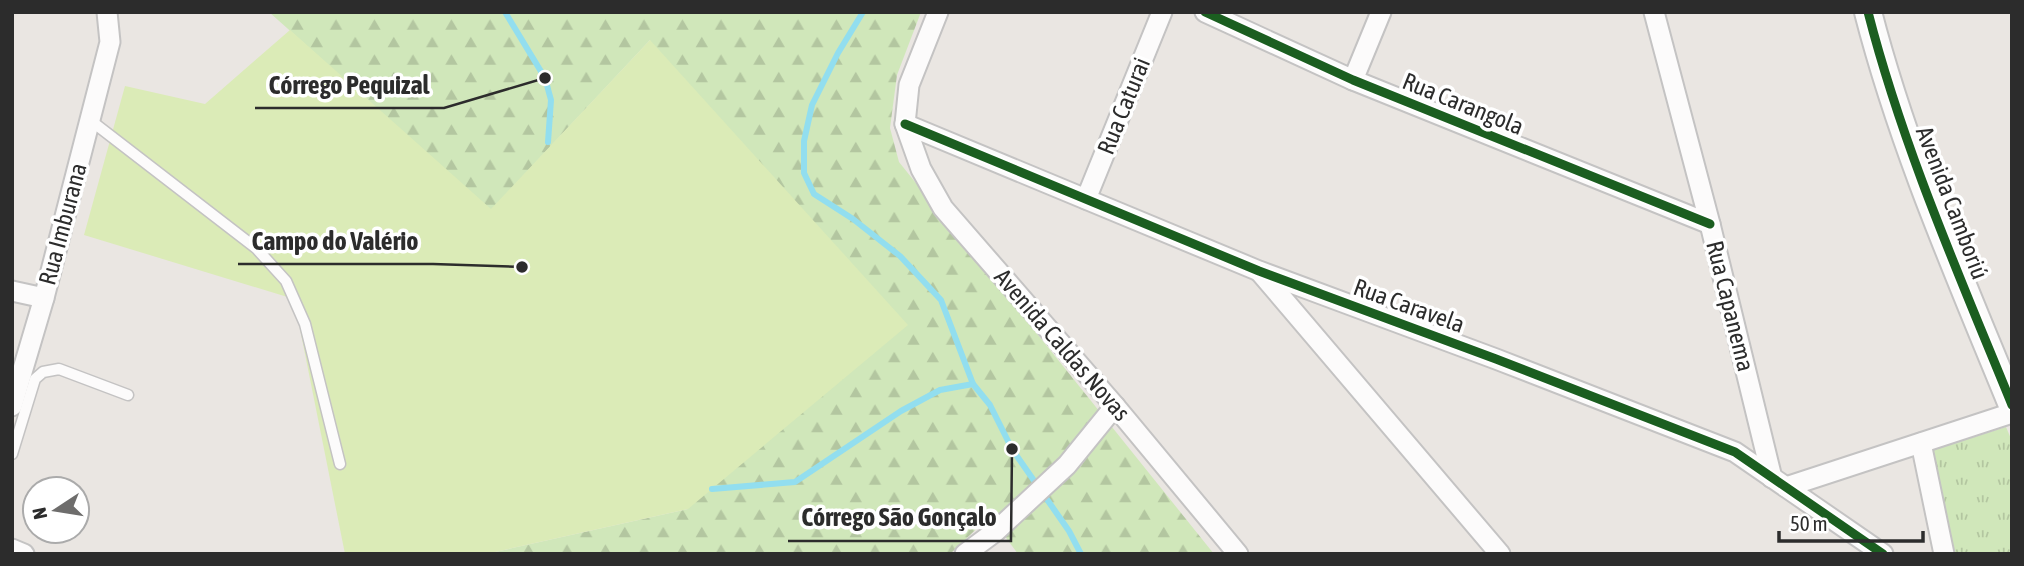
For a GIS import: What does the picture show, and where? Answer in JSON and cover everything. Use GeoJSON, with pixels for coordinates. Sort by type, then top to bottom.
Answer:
{"type":"FeatureCollection","features":[{"type":"Feature","properties":{"kind":"street","name":"Rua Imburana"},"geometry":{"type":"LineString","coordinates":[[12,406],[44,298],[110,42],[107,12]]}},
{"type":"Feature","properties":{"kind":"street"},"geometry":{"type":"LineString","coordinates":[[905,124],[909,85],[938,12]]}},
{"type":"Feature","properties":{"kind":"street","name":"Rua Caturai"},"geometry":{"type":"LineString","coordinates":[[1086,200],[1162,12]]}},
{"type":"Feature","properties":{"kind":"street","name":"Rua Carangola"},"geometry":{"type":"LineString","coordinates":[[1205,12],[1353,80],[1710,224]]}},
{"type":"Feature","properties":{"kind":"street"},"geometry":{"type":"LineString","coordinates":[[1353,80],[1381,12]]}},
{"type":"Feature","properties":{"kind":"street","name":"Rua Capanema"},"geometry":{"type":"LineString","coordinates":[[1654,12],[1779,483]]}},
{"type":"Feature","properties":{"kind":"street","name":"Avenida Camboriú"},"geometry":{"type":"LineString","coordinates":[[1868,12],[1891,96],[1923,187],[2012,405]]}},
{"type":"Feature","properties":{"kind":"street","name":"Rua Caravela"},"geometry":{"type":"LineString","coordinates":[[905,124],[1259,271],[1734,452],[1884,554]]}},
{"type":"Feature","properties":{"kind":"street","name":"Avenida Caldas Novas"},"geometry":{"type":"LineString","coordinates":[[905,124],[921,169],[943,208],[1115,406],[1238,554]]}},
{"type":"Feature","properties":{"kind":"street"},"geometry":{"type":"LineString","coordinates":[[1259,271],[1500,554]]}},
{"type":"Feature","properties":{"kind":"street"},"geometry":{"type":"LineString","coordinates":[[12,291],[44,298]]}},
{"type":"Feature","properties":{"kind":"street"},"geometry":{"type":"LineString","coordinates":[[965,554],[996,531],[1067,465],[1115,406]]}},
{"type":"Feature","properties":{"kind":"street"},"geometry":{"type":"LineString","coordinates":[[1779,483],[1921,443],[2012,413]]}},
{"type":"Feature","properties":{"kind":"street"},"geometry":{"type":"LineString","coordinates":[[1921,443],[1944,554]]}},
{"type":"Feature","properties":{"kind":"street"},"geometry":{"type":"LineString","coordinates":[[12,549],[24,554]]}},
{"type":"Feature","properties":{"kind":"lane"},"geometry":{"type":"LineString","coordinates":[[90,120],[256,248],[286,281],[305,324],[340,464]]}},
{"type":"Feature","properties":{"kind":"lane"},"geometry":{"type":"LineString","coordinates":[[12,454],[36,379],[43,372],[59,369],[128,395]]}},
{"type":"Feature","properties":{"kind":"green space"},"geometry":{"type":"Polygon","coordinates":[[[269,12],[921,12],[897,75],[890,128],[899,162],[1214,554],[1018,554],[990,516],[950,554],[486,554],[688,509],[650,40],[491,210],[269,12]]]}},
{"type":"Feature","properties":{"kind":"green space"},"geometry":{"type":"Polygon","coordinates":[[[290,30],[491,209],[650,40],[908,325],[688,509],[486,554],[345,554],[294,299],[84,235],[125,86],[205,104],[290,30]]]}},
{"type":"Feature","properties":{"kind":"green space"},"geometry":{"type":"Polygon","coordinates":[[[2006,427],[2012,441],[2012,554],[1952,554],[1929,451],[2006,427]]]}},
{"type":"Feature","properties":{"kind":"waterway"},"geometry":{"type":"LineString","coordinates":[[505,12],[545,78],[551,100],[548,142]]}},
{"type":"Feature","properties":{"kind":"waterway"},"geometry":{"type":"LineString","coordinates":[[863,12],[838,53],[812,105],[804,141],[804,173],[814,194],[853,219],[900,256],[941,300],[973,384],[990,405],[1012,449],[1069,531],[1081,554]]}},
{"type":"Feature","properties":{"kind":"waterway"},"geometry":{"type":"LineString","coordinates":[[712,489],[795,482],[901,411],[940,390],[973,384]]}},
{"type":"Feature","properties":{"kind":"cycle path"},"geometry":{"type":"LineString","coordinates":[[1205,12],[1353,80],[1710,224]]}},
{"type":"Feature","properties":{"kind":"cycle path"},"geometry":{"type":"LineString","coordinates":[[1868,12],[1915,162],[2012,405]]}},
{"type":"Feature","properties":{"kind":"cycle path"},"geometry":{"type":"LineString","coordinates":[[905,124],[1259,271],[1735,452],[1883,554]]}},
{"type":"Feature","properties":{"kind":"place","name":"Córrego Pequizal"},"geometry":{"type":"Point","coordinates":[545,78]}},
{"type":"Feature","properties":{"kind":"place","name":"Campo do Valério"},"geometry":{"type":"Point","coordinates":[522,267]}},
{"type":"Feature","properties":{"kind":"place","name":"Córrego São Gonçalo"},"geometry":{"type":"Point","coordinates":[1012,449]}}]}
